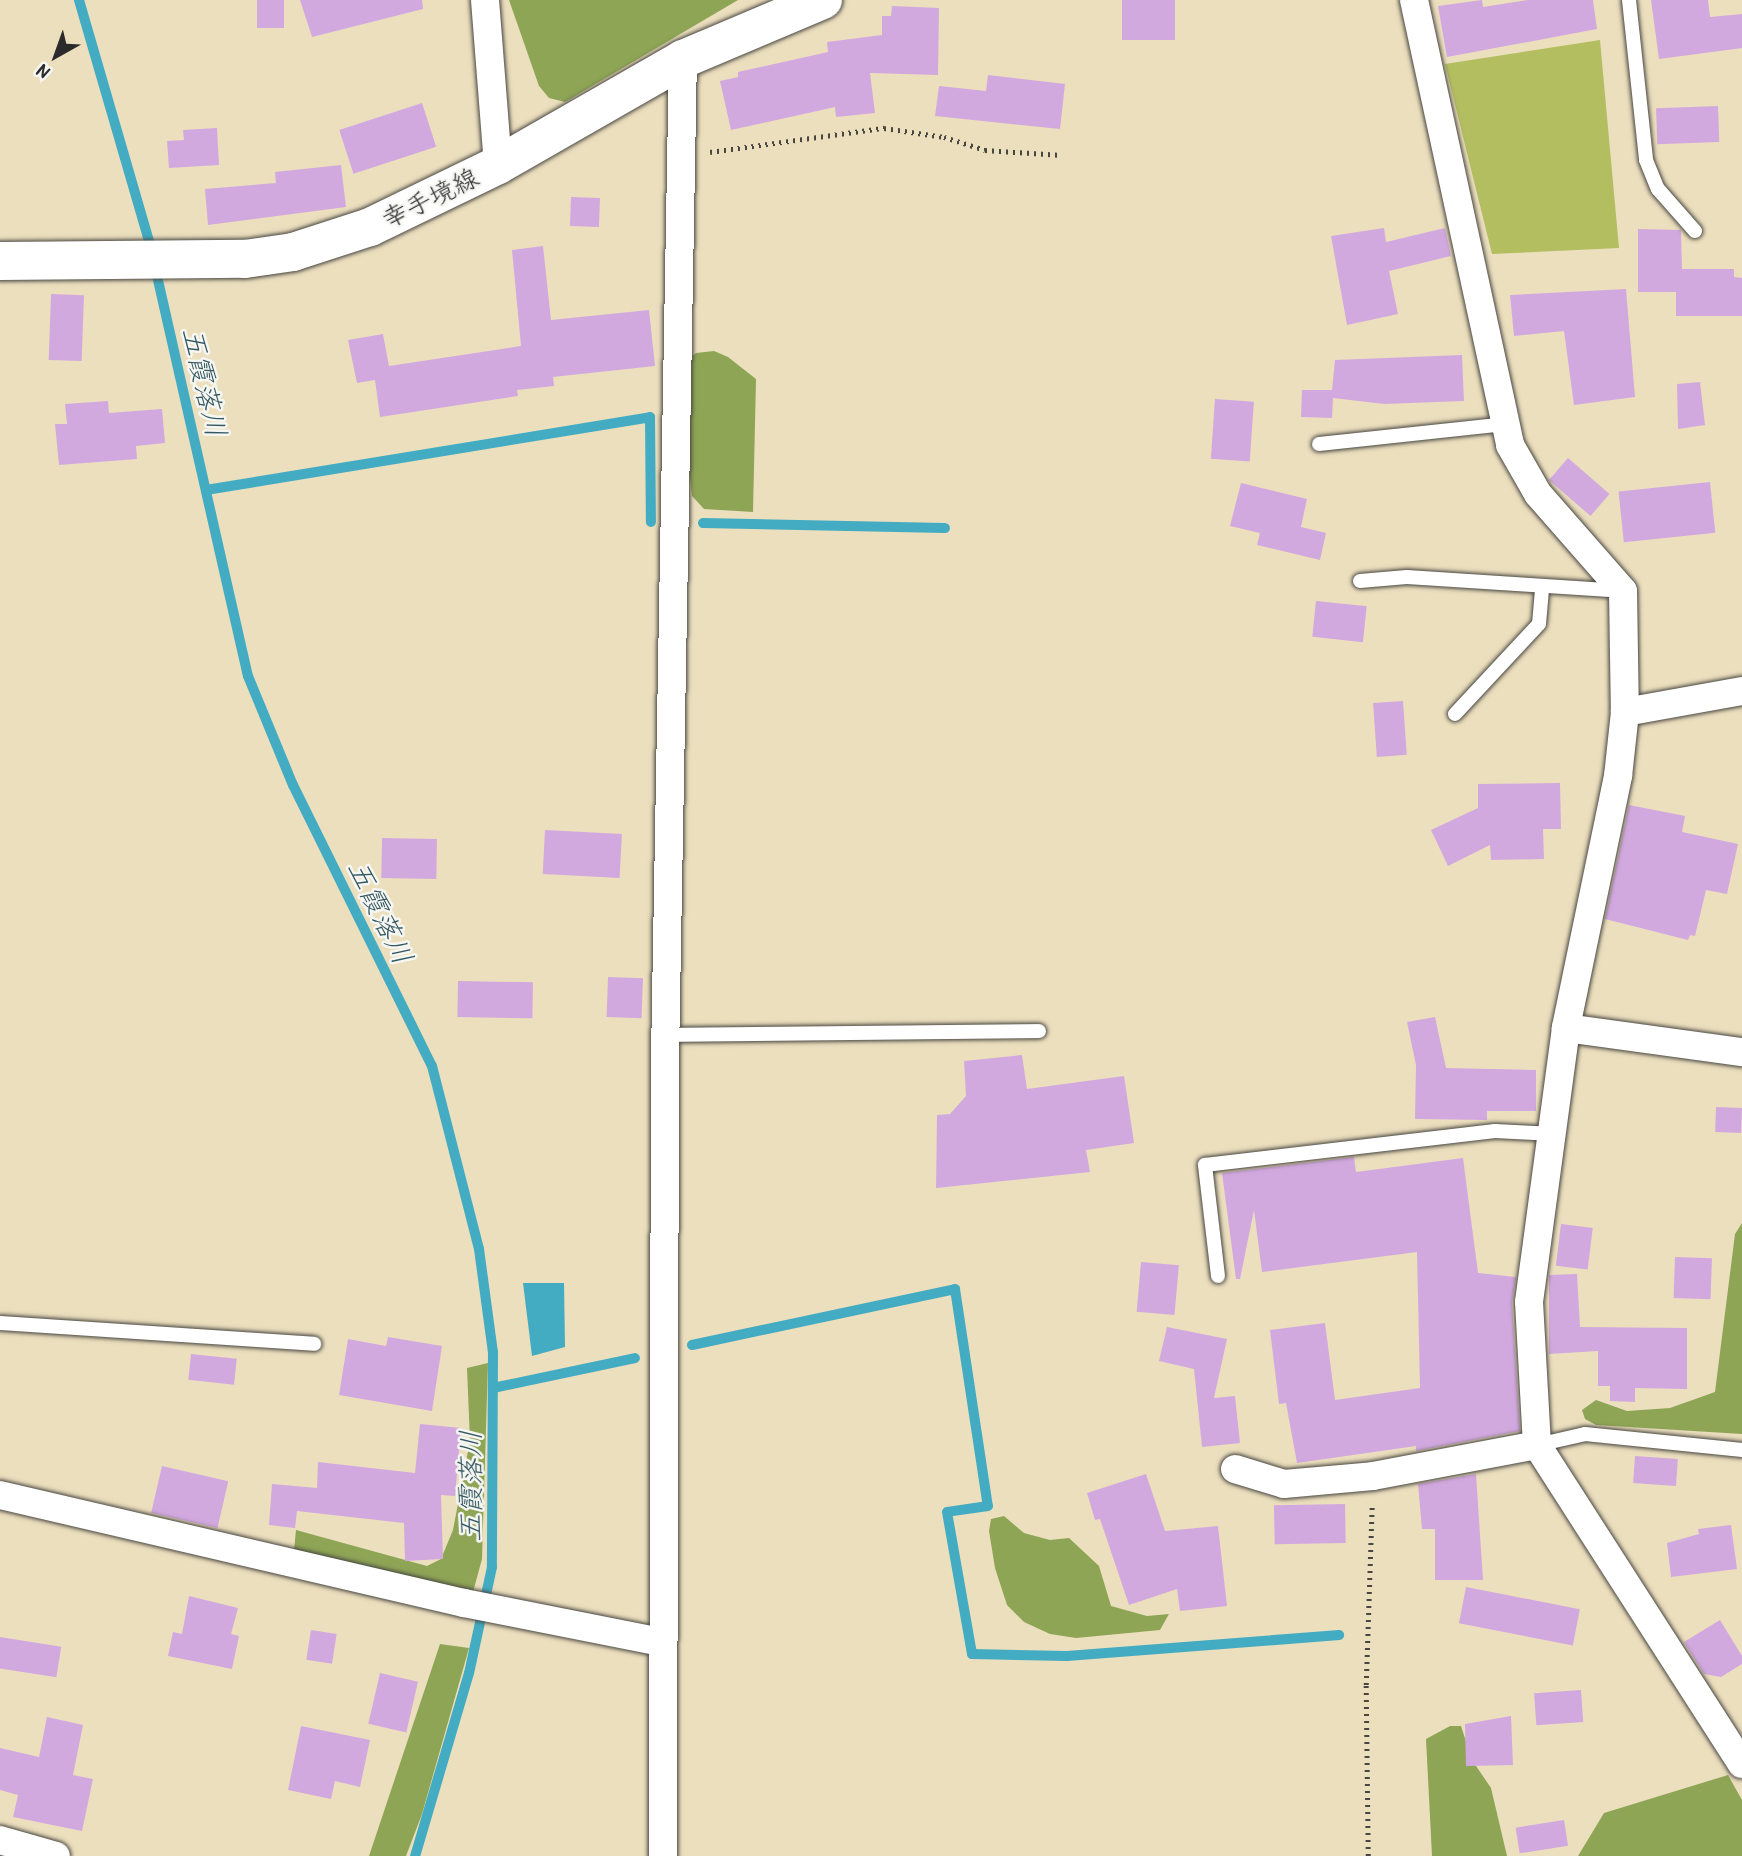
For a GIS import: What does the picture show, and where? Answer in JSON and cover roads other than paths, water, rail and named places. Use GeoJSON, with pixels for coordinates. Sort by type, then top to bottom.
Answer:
{"type":"FeatureCollection","features":[{"type":"Feature","properties":{"kind":"main road","name":"幸手境線"},"geometry":{"type":"LineString","coordinates":[[0,261],[245,260],[293,252],[370,227],[498,165],[682,59],[823,0]]}},
{"type":"Feature","properties":{"kind":"street"},"geometry":{"type":"LineString","coordinates":[[485,0],[498,165]]}},
{"type":"Feature","properties":{"kind":"street"},"geometry":{"type":"LineString","coordinates":[[1413,0],[1510,446],[1538,494],[1623,591],[1625,712],[1618,776],[1566,1028],[1555,1134],[1529,1302],[1537,1445],[1742,1763]]}},
{"type":"Feature","properties":{"kind":"street"},"geometry":{"type":"LineString","coordinates":[[663,1856],[665,1035],[682,59]]}},
{"type":"Feature","properties":{"kind":"street"},"geometry":{"type":"LineString","coordinates":[[1625,712],[1742,691]]}},
{"type":"Feature","properties":{"kind":"street"},"geometry":{"type":"LineString","coordinates":[[1566,1028],[1742,1052]]}},
{"type":"Feature","properties":{"kind":"street"},"geometry":{"type":"LineString","coordinates":[[1235,1469],[1284,1483],[1373,1476],[1537,1445]]}},
{"type":"Feature","properties":{"kind":"street"},"geometry":{"type":"LineString","coordinates":[[0,1495],[464,1603],[662,1642]]}},
{"type":"Feature","properties":{"kind":"street"},"geometry":{"type":"LineString","coordinates":[[0,1840],[57,1856]]}},
{"type":"Feature","properties":{"kind":"lane"},"geometry":{"type":"LineString","coordinates":[[1629,0],[1646,160],[1658,189],[1695,231]]}},
{"type":"Feature","properties":{"kind":"lane"},"geometry":{"type":"LineString","coordinates":[[1319,443],[1505,424]]}},
{"type":"Feature","properties":{"kind":"lane"},"geometry":{"type":"LineString","coordinates":[[1360,581],[1407,577],[1623,591]]}},
{"type":"Feature","properties":{"kind":"lane"},"geometry":{"type":"LineString","coordinates":[[1455,714],[1539,624],[1542,586]]}},
{"type":"Feature","properties":{"kind":"lane"},"geometry":{"type":"LineString","coordinates":[[665,1035],[1039,1031]]}},
{"type":"Feature","properties":{"kind":"lane"},"geometry":{"type":"LineString","coordinates":[[1218,1276],[1205,1165],[1495,1131],[1555,1134]]}},
{"type":"Feature","properties":{"kind":"lane"},"geometry":{"type":"LineString","coordinates":[[0,1323],[314,1344]]}},
{"type":"Feature","properties":{"kind":"lane"},"geometry":{"type":"LineString","coordinates":[[1537,1445],[1585,1434],[1742,1450]]}},
{"type":"Feature","properties":{"kind":"water"},"geometry":{"type":"Polygon","coordinates":[[[523,1283],[564,1283],[565,1347],[532,1356],[523,1283]]]}},
{"type":"Feature","properties":{"kind":"waterway","name":"五霞落川"},"geometry":{"type":"LineString","coordinates":[[79,0],[152,252]]}},
{"type":"Feature","properties":{"kind":"waterway","name":"五霞落川"},"geometry":{"type":"LineString","coordinates":[[155,267],[248,676],[293,785],[432,1066],[479,1249],[493,1352],[492,1567],[469,1673],[415,1856]]}},
{"type":"Feature","properties":{"kind":"waterway"},"geometry":{"type":"LineString","coordinates":[[206,490],[650,417],[651,522]]}},
{"type":"Feature","properties":{"kind":"waterway"},"geometry":{"type":"LineString","coordinates":[[703,523],[945,528]]}},
{"type":"Feature","properties":{"kind":"waterway"},"geometry":{"type":"LineString","coordinates":[[692,1345],[955,1289],[988,1506],[947,1512],[972,1654],[1067,1656],[1339,1635]]}},
{"type":"Feature","properties":{"kind":"waterway"},"geometry":{"type":"LineString","coordinates":[[493,1388],[635,1358]]}}]}
